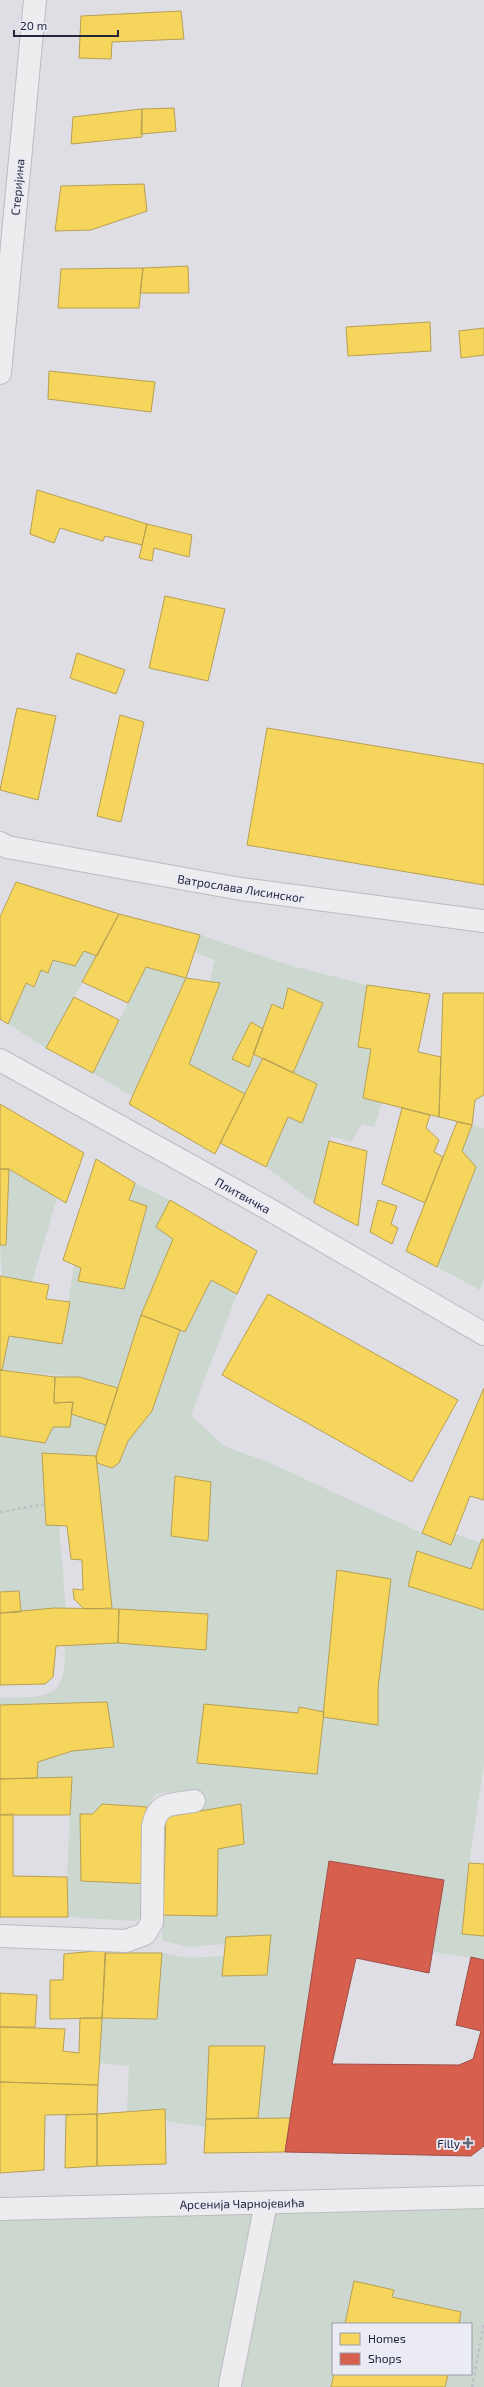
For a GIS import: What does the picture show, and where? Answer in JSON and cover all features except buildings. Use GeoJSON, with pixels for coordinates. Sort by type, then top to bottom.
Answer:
{"type":"FeatureCollection","features":[{"type":"Feature","properties":{"kind":"street","name":"Стеријина"},"geometry":{"type":"LineString","coordinates":[[0,373],[35,0]]}},
{"type":"Feature","properties":{"kind":"street","name":"Ватрослава Лисинског"},"geometry":{"type":"LineString","coordinates":[[0,843],[7,847],[241,889],[484,921]]}},
{"type":"Feature","properties":{"kind":"street","name":"Плитвичка"},"geometry":{"type":"LineString","coordinates":[[0,1060],[272,1211],[484,1334]]}},
{"type":"Feature","properties":{"kind":"street"},"geometry":{"type":"LineString","coordinates":[[0,1936],[126,1941],[145,1934],[152,1922],[152,1826],[155,1814],[162,1806],[194,1801]]}},
{"type":"Feature","properties":{"kind":"street","name":"Арсенија Чарнојевића"},"geometry":{"type":"LineString","coordinates":[[0,2209],[484,2197]]}},
{"type":"Feature","properties":{"kind":"street"},"geometry":{"type":"LineString","coordinates":[[230,2385],[266,2203]]}},
{"type":"Feature","properties":{"kind":"path"},"geometry":{"type":"LineString","coordinates":[[0,1512],[45,1504]]}},
{"type":"Feature","properties":{"kind":"path"},"geometry":{"type":"LineString","coordinates":[[472,2387],[484,2323]]}},
{"type":"Feature","properties":{"kind":"shaded area"},"geometry":{"type":"Polygon","coordinates":[[[200,935],[292,966],[367,985],[358,1046],[371,1049],[363,1098],[382,1103],[374,1127],[362,1124],[351,1142],[331,1136],[314,1203],[266,1167],[288,1117],[302,1122],[317,1085],[293,1073],[323,1003],[289,988],[283,1009],[272,1005],[263,1029],[251,1023],[232,1058],[249,1067],[255,1055],[263,1058],[245,1094],[189,1064],[215,960],[194,952],[200,935]]]}},
{"type":"Feature","properties":{"kind":"shaded area"},"geometry":{"type":"Polygon","coordinates":[[[84,951],[97,956],[46,1048],[8,1024],[26,983],[35,987],[41,970],[48,973],[53,960],[75,966],[84,951]]]}},
{"type":"Feature","properties":{"kind":"shaded area"},"geometry":{"type":"Polygon","coordinates":[[[146,967],[186,978],[132,1096],[93,1073],[146,967]]]}},
{"type":"Feature","properties":{"kind":"shaded area"},"geometry":{"type":"Polygon","coordinates":[[[472,1125],[484,1128],[484,1278],[480,1290],[437,1267],[476,1167],[462,1151],[472,1125]]]}},
{"type":"Feature","properties":{"kind":"shaded area"},"geometry":{"type":"Polygon","coordinates":[[[9,1169],[57,1198],[32,1282],[2,1276],[0,1245],[6,1245],[9,1169]]]}},
{"type":"Feature","properties":{"kind":"shaded area"},"geometry":{"type":"Polygon","coordinates":[[[135,1183],[170,1200],[156,1227],[173,1239],[141,1315],[118,1388],[79,1377],[2,1370],[9,1336],[62,1344],[74,1265],[81,1268],[79,1281],[124,1289],[147,1207],[129,1200],[135,1183]]]}},
{"type":"Feature","properties":{"kind":"shaded area"},"geometry":{"type":"Polygon","coordinates":[[[211,1280],[237,1294],[191,1415],[224,1446],[270,1463],[422,1533],[455,1534],[481,1543],[471,1569],[417,1551],[408,1586],[484,1610],[484,1764],[469,1863],[462,1934],[484,1936],[484,1960],[433,1952],[444,1880],[329,1861],[291,2118],[258,2118],[264,2046],[209,2046],[205,2127],[165,2121],[165,2109],[127,2112],[129,2066],[100,2063],[102,2018],[157,2019],[162,1953],[187,1958],[224,1956],[223,1976],[267,1975],[271,1935],[226,1937],[225,1944],[187,1947],[162,1940],[163,1915],[217,1915],[218,1849],[244,1844],[241,1804],[193,1812],[195,1789],[156,1794],[147,1807],[102,1804],[93,1814],[81,1814],[81,1881],[149,1885],[144,1915],[135,1921],[68,1917],[67,1877],[72,1777],[37,1778],[38,1762],[72,1751],[107,1702],[0,1705],[0,1698],[31,1697],[51,1692],[58,1686],[62,1677],[65,1664],[65,1645],[118,1643],[206,1650],[208,1614],[112,1608],[97,1463],[112,1468],[119,1463],[128,1441],[152,1411],[180,1330],[185,1332],[211,1280]]]}},
{"type":"Feature","properties":{"kind":"shaded area"},"geometry":{"type":"Polygon","coordinates":[[[71,1414],[106,1425],[96,1456],[42,1454],[46,1525],[59,1526],[66,1609],[21,1612],[19,1591],[0,1592],[0,1436],[45,1443],[53,1427],[70,1427],[71,1414]]]}},
{"type":"Feature","properties":{"kind":"shaded area"},"geometry":{"type":"Polygon","coordinates":[[[484,2207],[484,2387],[0,2387],[0,2217],[484,2207]]]}},
{"type":"Feature","properties":{"kind":"place","name":"Filly"},"geometry":{"type":"Point","coordinates":[468,2143]}}]}
